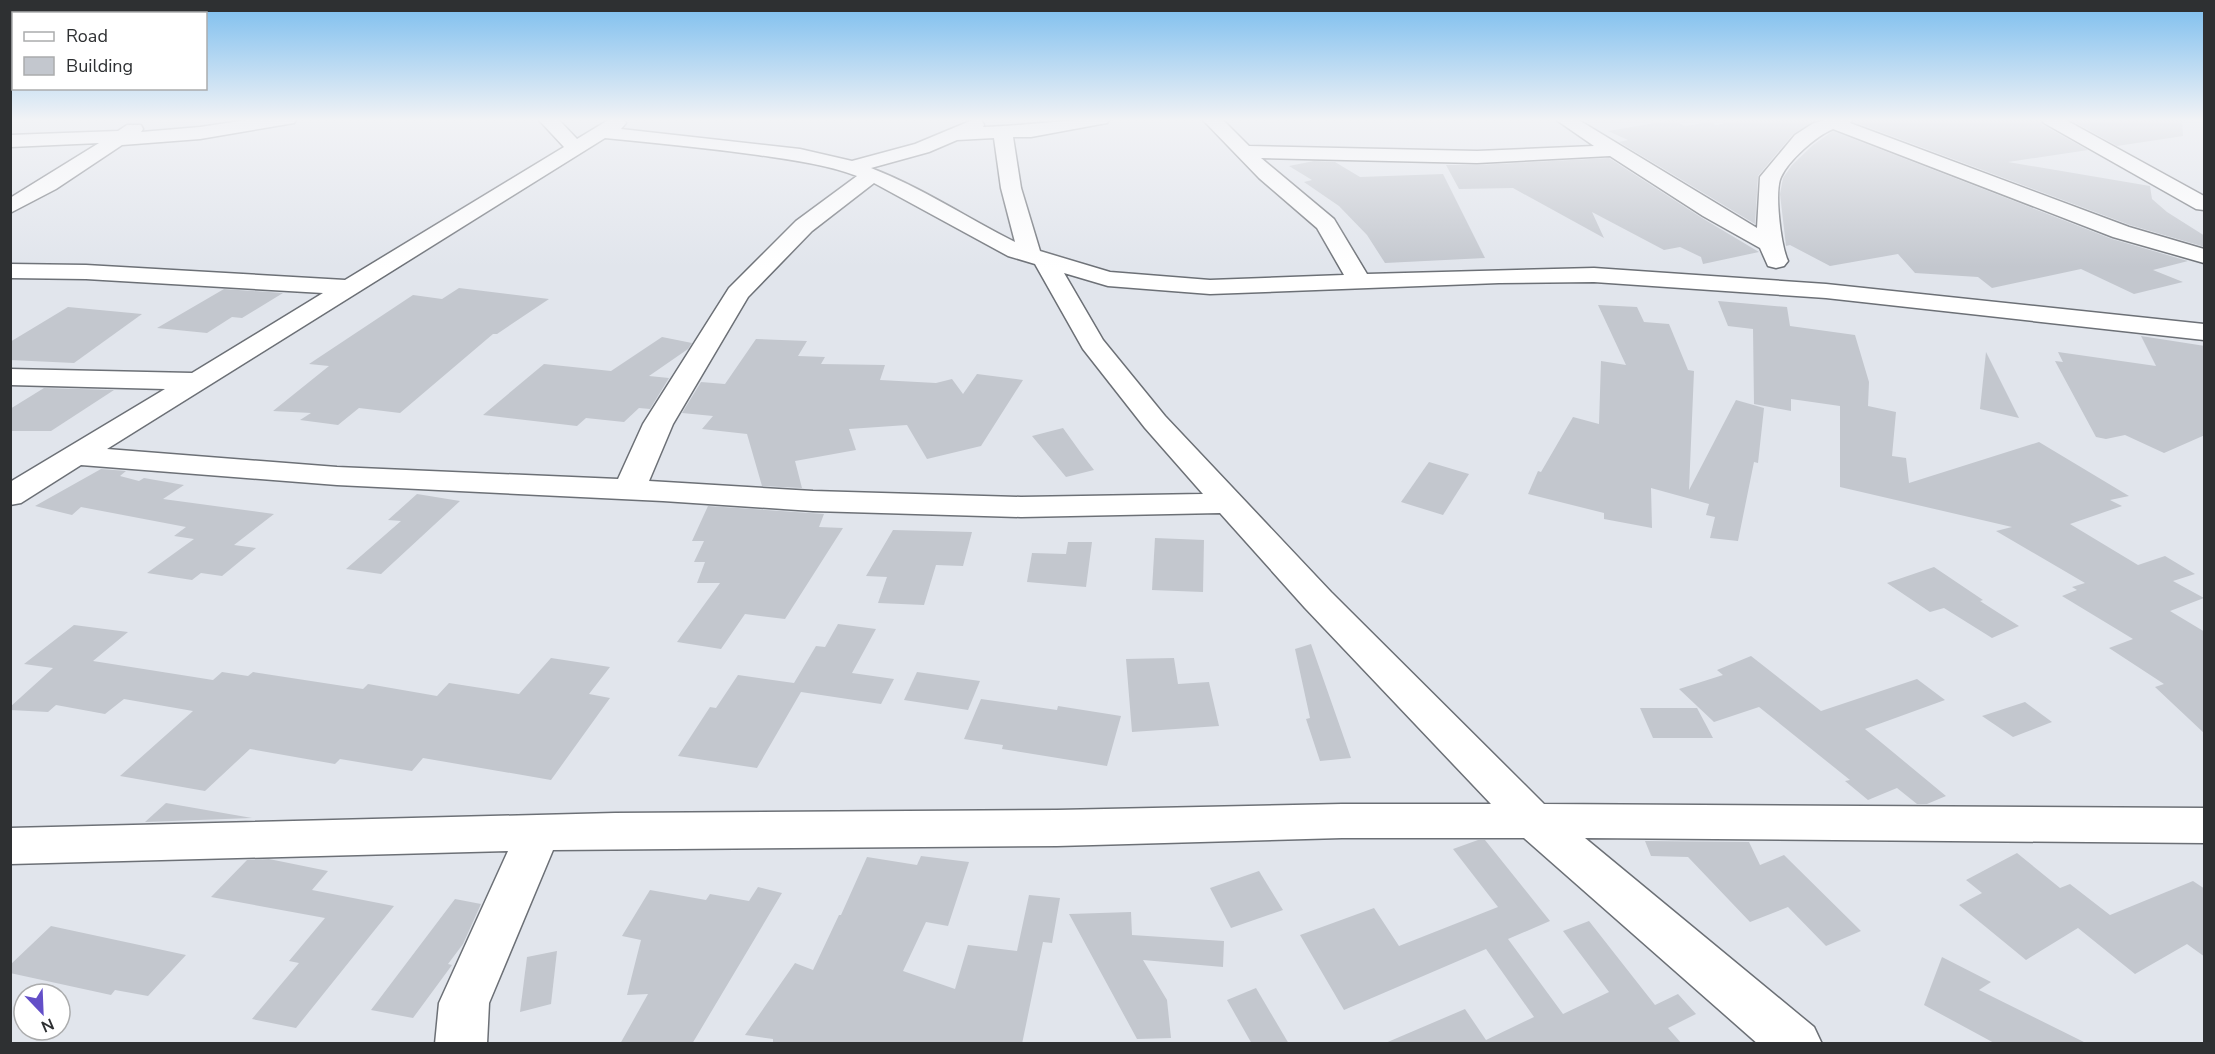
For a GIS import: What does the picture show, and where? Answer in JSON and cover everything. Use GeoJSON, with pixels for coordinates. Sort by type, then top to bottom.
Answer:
{"type":"FeatureCollection","features":[{"type":"Feature","properties":{"kind":"street"},"geometry":{"type":"LineString","coordinates":[[10,207],[73,168]]}},
{"type":"Feature","properties":{"kind":"street"},"geometry":{"type":"LineString","coordinates":[[17,489],[76,456],[541,168]]}},
{"type":"Feature","properties":{"kind":"street"},"geometry":{"type":"LineString","coordinates":[[849,168],[894,184],[960,223],[1037,257],[1108,279],[1210,287],[1499,276],[1594,275],[1787,288],[2205,332]]}},
{"type":"Feature","properties":{"kind":"street"},"geometry":{"type":"LineString","coordinates":[[630,489],[658,424],[738,293],[771,257],[861,171],[868,168]]}},
{"type":"Feature","properties":{"kind":"street"},"geometry":{"type":"LineString","coordinates":[[1006,168],[1037,257],[1092,343],[1155,422],[1228,503],[1318,600],[1534,821],[1796,1044]]}},
{"type":"Feature","properties":{"kind":"street"},"geometry":{"type":"LineString","coordinates":[[1260,168],[1326,224],[1360,282]]}},
{"type":"Feature","properties":{"kind":"street"},"geometry":{"type":"LineString","coordinates":[[1644,168],[1711,211],[1770,244]]}},
{"type":"Feature","properties":{"kind":"street"},"geometry":{"type":"LineString","coordinates":[[1777,168],[1770,177],[1768,224],[1770,244],[1787,288]]}},
{"type":"Feature","properties":{"kind":"street"},"geometry":{"type":"LineString","coordinates":[[1960,168],[2121,232],[2205,256]]}},
{"type":"Feature","properties":{"kind":"street"},"geometry":{"type":"LineString","coordinates":[[2140,168],[2205,204]]}},
{"type":"Feature","properties":{"kind":"street"},"geometry":{"type":"LineString","coordinates":[[10,271],[86,272],[348,287]]}},
{"type":"Feature","properties":{"kind":"street"},"geometry":{"type":"LineString","coordinates":[[10,377],[196,381]]}},
{"type":"Feature","properties":{"kind":"street"},"geometry":{"type":"LineString","coordinates":[[76,456],[337,476],[630,489],[813,501],[1021,507],[1228,503]]}},
{"type":"Feature","properties":{"kind":"street"},"geometry":{"type":"LineString","coordinates":[[10,846],[538,833],[1058,828],[1342,821],[2205,826]]}},
{"type":"Feature","properties":{"kind":"street"},"geometry":{"type":"LineString","coordinates":[[461,1044],[464,1003],[538,833]]}},
{"type":"Feature","properties":{"kind":"building"},"geometry":{"type":"Polygon","coordinates":[[[1293,168],[1345,168],[1360,177],[1443,174],[1485,258],[1385,263],[1367,235],[1339,206],[1304,182],[1312,180],[1293,168]]]}},
{"type":"Feature","properties":{"kind":"building"},"geometry":{"type":"Polygon","coordinates":[[[1448,168],[1625,168],[1759,252],[1703,264],[1701,257],[1680,247],[1664,250],[1592,212],[1604,238],[1513,188],[1459,189],[1448,168]]]}},
{"type":"Feature","properties":{"kind":"building"},"geometry":{"type":"Polygon","coordinates":[[[1662,168],[1765,168],[1758,176],[1755,224],[1662,168]]]}},
{"type":"Feature","properties":{"kind":"building"},"geometry":{"type":"Polygon","coordinates":[[[1790,168],[1929,168],[2112,239],[2188,261],[2153,270],[2183,282],[2134,294],[2081,269],[1992,288],[1978,277],[1915,273],[1898,254],[1830,266],[1790,245],[1786,246],[1780,194],[1783,178],[1790,168]]]}},
{"type":"Feature","properties":{"kind":"building"},"geometry":{"type":"Polygon","coordinates":[[[1978,168],[2045,168],[2150,186],[2152,199],[2167,212],[2205,236],[2205,247],[2130,225],[1978,168]]]}},
{"type":"Feature","properties":{"kind":"building"},"geometry":{"type":"Polygon","coordinates":[[[459,288],[549,299],[497,334],[493,334],[400,413],[359,408],[338,425],[300,420],[311,413],[273,411],[329,366],[309,364],[413,295],[442,299],[459,288]]]}},
{"type":"Feature","properties":{"kind":"building"},"geometry":{"type":"Polygon","coordinates":[[[224,289],[283,293],[242,318],[232,317],[207,333],[157,328],[224,289]]]}},
{"type":"Feature","properties":{"kind":"building"},"geometry":{"type":"Polygon","coordinates":[[[1718,301],[1787,307],[1790,326],[1855,335],[1869,382],[1868,406],[1896,412],[1892,456],[1906,458],[1909,483],[2039,442],[2129,496],[2110,500],[2122,506],[2070,524],[2138,565],[2165,556],[2195,574],[2173,581],[2204,598],[2170,611],[2205,632],[2205,734],[2155,687],[2164,684],[2109,648],[2133,639],[2062,596],[2077,590],[2072,587],[2085,583],[1996,531],[2012,527],[1840,487],[1840,406],[1791,399],[1791,411],[1754,404],[1753,329],[1728,326],[1718,301]]]}},
{"type":"Feature","properties":{"kind":"building"},"geometry":{"type":"Polygon","coordinates":[[[1598,305],[1637,307],[1644,322],[1669,324],[1688,370],[1694,371],[1689,490],[1736,400],[1764,408],[1758,463],[1754,462],[1738,541],[1710,538],[1715,517],[1706,515],[1709,504],[1651,488],[1652,528],[1604,519],[1604,513],[1528,494],[1538,471],[1541,472],[1573,417],[1599,424],[1601,361],[1626,365],[1598,305]]]}},
{"type":"Feature","properties":{"kind":"building"},"geometry":{"type":"Polygon","coordinates":[[[68,307],[142,314],[74,363],[10,360],[10,342],[68,307]]]}},
{"type":"Feature","properties":{"kind":"building"},"geometry":{"type":"Polygon","coordinates":[[[2141,336],[2205,346],[2205,435],[2164,453],[2125,435],[2106,439],[2096,437],[2055,361],[2063,362],[2058,352],[2156,366],[2141,336]]]}},
{"type":"Feature","properties":{"kind":"building"},"geometry":{"type":"Polygon","coordinates":[[[662,337],[692,343],[688,349],[649,376],[669,378],[650,409],[639,408],[624,422],[586,418],[577,426],[483,415],[544,364],[611,371],[662,337]]]}},
{"type":"Feature","properties":{"kind":"building"},"geometry":{"type":"Polygon","coordinates":[[[756,339],[807,341],[798,356],[825,357],[821,364],[885,365],[880,380],[936,383],[952,379],[963,394],[977,374],[1023,380],[981,446],[927,459],[907,425],[849,429],[856,450],[795,461],[802,488],[762,486],[747,434],[702,429],[713,416],[682,413],[701,382],[725,384],[756,339]]]}},
{"type":"Feature","properties":{"kind":"building"},"geometry":{"type":"Polygon","coordinates":[[[1986,352],[2019,418],[1980,409],[1986,352]]]}},
{"type":"Feature","properties":{"kind":"building"},"geometry":{"type":"Polygon","coordinates":[[[44,388],[114,390],[51,431],[10,431],[10,409],[44,388]]]}},
{"type":"Feature","properties":{"kind":"building"},"geometry":{"type":"Polygon","coordinates":[[[1063,428],[1094,470],[1066,477],[1032,436],[1063,428]]]}},
{"type":"Feature","properties":{"kind":"building"},"geometry":{"type":"Polygon","coordinates":[[[1429,462],[1469,474],[1443,515],[1401,502],[1429,462]]]}},
{"type":"Feature","properties":{"kind":"building"},"geometry":{"type":"Polygon","coordinates":[[[101,469],[126,471],[120,476],[139,481],[144,478],[184,485],[163,499],[274,514],[234,545],[256,548],[222,576],[201,573],[192,580],[147,573],[194,539],[174,536],[186,527],[81,507],[72,515],[35,506],[101,469]]]}},
{"type":"Feature","properties":{"kind":"building"},"geometry":{"type":"Polygon","coordinates":[[[417,494],[460,501],[381,574],[346,569],[401,521],[388,520],[417,494]]]}},
{"type":"Feature","properties":{"kind":"building"},"geometry":{"type":"Polygon","coordinates":[[[708,506],[824,514],[819,527],[843,528],[785,619],[745,614],[721,649],[677,642],[720,583],[697,583],[705,562],[694,562],[704,541],[692,541],[708,506]]]}},
{"type":"Feature","properties":{"kind":"building"},"geometry":{"type":"Polygon","coordinates":[[[893,530],[972,532],[963,566],[936,565],[924,605],[878,603],[887,577],[866,576],[893,530]]]}},
{"type":"Feature","properties":{"kind":"building"},"geometry":{"type":"Polygon","coordinates":[[[1155,538],[1204,540],[1203,592],[1152,590],[1155,538]]]}},
{"type":"Feature","properties":{"kind":"building"},"geometry":{"type":"Polygon","coordinates":[[[1068,542],[1092,542],[1086,587],[1027,582],[1032,553],[1066,554],[1068,542]]]}},
{"type":"Feature","properties":{"kind":"building"},"geometry":{"type":"Polygon","coordinates":[[[1934,567],[2019,626],[1992,638],[1944,608],[1930,612],[1887,583],[1934,567]]]}},
{"type":"Feature","properties":{"kind":"building"},"geometry":{"type":"Polygon","coordinates":[[[838,624],[876,629],[852,673],[894,679],[881,704],[801,692],[757,768],[678,756],[710,707],[716,708],[738,675],[794,683],[816,646],[825,647],[838,624]]]}},
{"type":"Feature","properties":{"kind":"building"},"geometry":{"type":"Polygon","coordinates":[[[74,625],[128,632],[93,661],[213,680],[222,672],[248,676],[253,672],[363,689],[368,684],[437,696],[449,683],[519,694],[551,658],[610,667],[589,694],[610,698],[551,780],[423,758],[412,771],[340,759],[335,764],[250,749],[205,791],[120,776],[193,711],[124,699],[105,714],[56,705],[48,712],[10,710],[10,707],[53,668],[24,664],[74,625]]]}},
{"type":"Feature","properties":{"kind":"building"},"geometry":{"type":"Polygon","coordinates":[[[1311,644],[1351,758],[1320,761],[1306,719],[1310,718],[1295,649],[1311,644]]]}},
{"type":"Feature","properties":{"kind":"building"},"geometry":{"type":"Polygon","coordinates":[[[1751,656],[1821,711],[1917,679],[1945,700],[1865,729],[1946,796],[1927,804],[1917,804],[1897,788],[1868,800],[1845,781],[1850,780],[1759,707],[1714,722],[1679,689],[1723,675],[1717,670],[1751,656]]]}},
{"type":"Feature","properties":{"kind":"building"},"geometry":{"type":"Polygon","coordinates":[[[1174,658],[1178,684],[1209,682],[1219,726],[1132,732],[1126,659],[1174,658]]]}},
{"type":"Feature","properties":{"kind":"building"},"geometry":{"type":"Polygon","coordinates":[[[917,672],[980,681],[968,710],[904,700],[917,672]]]}},
{"type":"Feature","properties":{"kind":"building"},"geometry":{"type":"Polygon","coordinates":[[[981,699],[1057,710],[1058,706],[1121,716],[1107,766],[1002,749],[1003,745],[964,739],[981,699]]]}},
{"type":"Feature","properties":{"kind":"building"},"geometry":{"type":"Polygon","coordinates":[[[2025,702],[2052,722],[2013,737],[1982,716],[2025,702]]]}},
{"type":"Feature","properties":{"kind":"building"},"geometry":{"type":"Polygon","coordinates":[[[1640,708],[1697,708],[1713,738],[1653,738],[1640,708]]]}},
{"type":"Feature","properties":{"kind":"building"},"geometry":{"type":"Polygon","coordinates":[[[166,803],[252,818],[145,822],[166,803]]]}},
{"type":"Feature","properties":{"kind":"building"},"geometry":{"type":"Polygon","coordinates":[[[1478,840],[1485,840],[1550,921],[1508,939],[1563,1014],[1609,992],[1563,931],[1589,921],[1655,1005],[1678,994],[1696,1014],[1668,1028],[1682,1044],[1383,1044],[1465,1009],[1486,1040],[1534,1017],[1486,949],[1344,1010],[1300,935],[1374,908],[1399,946],[1498,907],[1453,849],[1478,840]]]}},
{"type":"Feature","properties":{"kind":"building"},"geometry":{"type":"Polygon","coordinates":[[[1645,841],[1749,842],[1760,865],[1784,855],[1861,931],[1826,946],[1788,907],[1750,922],[1688,857],[1651,856],[1645,841]]]}},
{"type":"Feature","properties":{"kind":"building"},"geometry":{"type":"Polygon","coordinates":[[[2017,853],[2060,888],[2070,884],[2110,915],[2193,881],[2205,889],[2205,957],[2187,944],[2135,974],[2078,928],[2026,960],[1959,905],[1982,893],[1966,880],[2017,853]]]}},
{"type":"Feature","properties":{"kind":"building"},"geometry":{"type":"Polygon","coordinates":[[[921,856],[969,862],[948,926],[926,922],[903,971],[955,989],[968,945],[1017,951],[1029,895],[1060,898],[1052,943],[1043,942],[1022,1044],[773,1044],[773,1039],[745,1035],[795,963],[813,970],[867,857],[917,865],[921,856]]]}},
{"type":"Feature","properties":{"kind":"building"},"geometry":{"type":"Polygon","coordinates":[[[269,859],[328,871],[312,890],[394,906],[296,1028],[252,1019],[299,963],[289,961],[325,918],[211,897],[247,860],[269,859]]]}},
{"type":"Feature","properties":{"kind":"building"},"geometry":{"type":"Polygon","coordinates":[[[1259,871],[1283,910],[1231,928],[1210,888],[1259,871]]]}},
{"type":"Feature","properties":{"kind":"building"},"geometry":{"type":"Polygon","coordinates":[[[758,887],[782,893],[692,1044],[620,1044],[648,994],[627,995],[641,940],[622,936],[650,890],[706,900],[710,894],[749,901],[758,887]]]}},
{"type":"Feature","properties":{"kind":"building"},"geometry":{"type":"Polygon","coordinates":[[[455,899],[481,904],[463,944],[448,964],[452,965],[413,1018],[371,1010],[455,899]]]}},
{"type":"Feature","properties":{"kind":"building"},"geometry":{"type":"Polygon","coordinates":[[[1131,912],[1132,935],[1224,941],[1223,967],[1143,960],[1167,1000],[1171,1038],[1137,1039],[1069,914],[1131,912]]]}},
{"type":"Feature","properties":{"kind":"building"},"geometry":{"type":"Polygon","coordinates":[[[51,926],[186,955],[148,996],[115,990],[111,995],[72,987],[72,982],[51,982],[10,973],[10,965],[51,926]]]}},
{"type":"Feature","properties":{"kind":"building"},"geometry":{"type":"Polygon","coordinates":[[[557,951],[551,1004],[520,1012],[527,957],[557,951]]]}},
{"type":"Feature","properties":{"kind":"building"},"geometry":{"type":"Polygon","coordinates":[[[1942,957],[1991,982],[1979,990],[2088,1044],[1996,1044],[1924,1005],[1942,957]]]}},
{"type":"Feature","properties":{"kind":"building"},"geometry":{"type":"Polygon","coordinates":[[[1256,988],[1289,1044],[1252,1044],[1227,1000],[1256,988]]]}}]}
